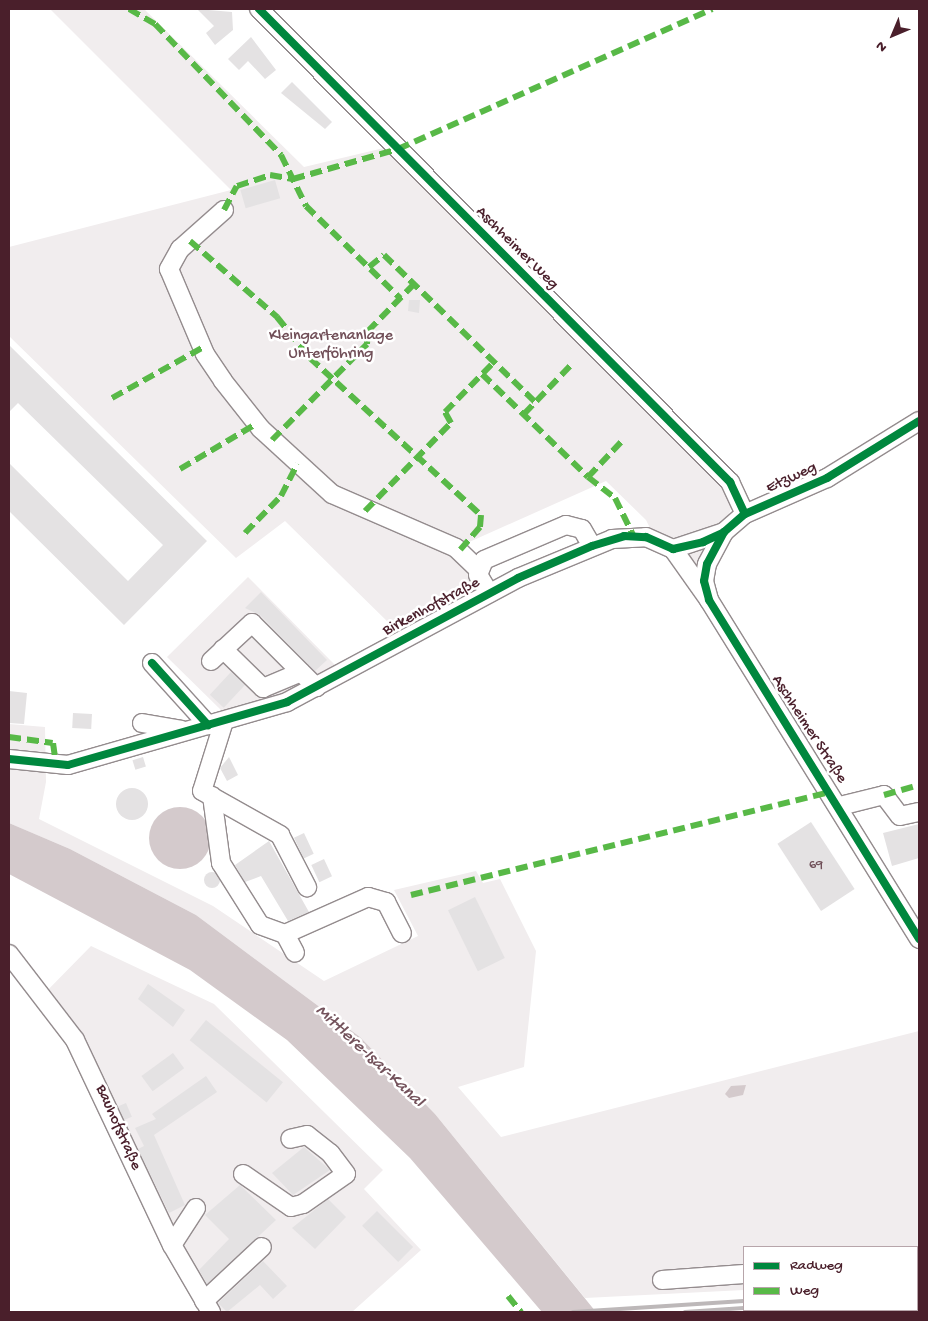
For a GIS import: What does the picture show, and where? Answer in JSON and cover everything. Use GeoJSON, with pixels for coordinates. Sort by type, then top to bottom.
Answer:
{"type":"FeatureCollection","features":[{"type":"Feature","properties":{"kind":"street","name":"Aschheimer Weg"},"geometry":{"type":"LineString","coordinates":[[259,9],[730,482],[745,514]]}},
{"type":"Feature","properties":{"kind":"street"},"geometry":{"type":"LineString","coordinates":[[224,210],[180,250],[169,269],[202,348],[223,381],[262,430],[332,494],[456,548],[477,568],[489,593]]}},
{"type":"Feature","properties":{"kind":"street","name":"Etzweg"},"geometry":{"type":"LineString","coordinates":[[673,548],[724,532],[745,514],[827,478],[919,421]]}},
{"type":"Feature","properties":{"kind":"street"},"geometry":{"type":"LineString","coordinates":[[477,568],[484,560],[566,525],[582,529],[592,546]]}},
{"type":"Feature","properties":{"kind":"street","name":"Aschheimer Straße"},"geometry":{"type":"LineString","coordinates":[[724,532],[707,564],[704,581],[709,600],[840,806],[919,939]]}},
{"type":"Feature","properties":{"kind":"street","name":"Birkenhofstraße"},"geometry":{"type":"LineString","coordinates":[[9,759],[68,765],[287,702],[489,593],[592,546],[624,536],[646,537],[673,548]]}},
{"type":"Feature","properties":{"kind":"street"},"geometry":{"type":"LineString","coordinates":[[673,548],[709,600]]}},
{"type":"Feature","properties":{"kind":"street"},"geometry":{"type":"LineString","coordinates":[[301,672],[263,688],[217,655],[252,623],[301,672],[316,687]]}},
{"type":"Feature","properties":{"kind":"street"},"geometry":{"type":"LineString","coordinates":[[152,663],[216,723],[202,791],[280,835],[307,887]]}},
{"type":"Feature","properties":{"kind":"street"},"geometry":{"type":"LineString","coordinates":[[142,723],[186,731]]}},
{"type":"Feature","properties":{"kind":"street"},"geometry":{"type":"LineString","coordinates":[[840,806],[884,795],[900,816],[919,812]]}},
{"type":"Feature","properties":{"kind":"street"},"geometry":{"type":"LineString","coordinates":[[212,796],[222,863],[242,903],[260,925],[285,934],[295,953]]}},
{"type":"Feature","properties":{"kind":"street"},"geometry":{"type":"LineString","coordinates":[[285,934],[368,897],[386,902],[402,933]]}},
{"type":"Feature","properties":{"kind":"street","name":"Bauhofstraße"},"geometry":{"type":"LineString","coordinates":[[9,954],[75,1040],[172,1245],[207,1306]]}},
{"type":"Feature","properties":{"kind":"street"},"geometry":{"type":"LineString","coordinates":[[243,1174],[291,1206],[304,1204],[346,1174],[330,1153],[307,1135],[290,1139]]}},
{"type":"Feature","properties":{"kind":"street"},"geometry":{"type":"LineString","coordinates":[[172,1245],[196,1208]]}},
{"type":"Feature","properties":{"kind":"street"},"geometry":{"type":"LineString","coordinates":[[207,1306],[262,1248]]}},
{"type":"Feature","properties":{"kind":"street"},"geometry":{"type":"LineString","coordinates":[[662,1280],[743,1274]]}},
{"type":"Feature","properties":{"kind":"shaded area","name":"Kleingartenanlage Unterföhring"},"geometry":{"type":"Polygon","coordinates":[[[50,9],[144,9],[304,167],[388,147],[731,491],[734,500],[729,514],[707,534],[680,543],[652,532],[646,520],[606,481],[467,543],[474,579],[393,627],[285,521],[236,558],[9,336],[9,247],[231,190],[50,9]]]}},
{"type":"Feature","properties":{"kind":"shaded area"},"geometry":{"type":"Polygon","coordinates":[[[703,546],[696,574],[682,553],[703,546]]]}},
{"type":"Feature","properties":{"kind":"shaded area"},"geometry":{"type":"Polygon","coordinates":[[[248,577],[335,665],[281,694],[224,713],[167,657],[248,577]]]}},
{"type":"Feature","properties":{"kind":"shaded area"},"geometry":{"type":"Polygon","coordinates":[[[9,724],[45,727],[46,782],[39,819],[213,906],[324,981],[418,936],[394,890],[476,871],[483,883],[500,879],[536,951],[524,1067],[458,1087],[501,1137],[919,1031],[919,1255],[918,1246],[743,1246],[743,1266],[658,1272],[659,1285],[743,1280],[743,1290],[585,1298],[435,1114],[360,1037],[196,915],[70,849],[9,823],[9,724]]]}},
{"type":"Feature","properties":{"kind":"shaded area"},"geometry":{"type":"Polygon","coordinates":[[[91,946],[214,1004],[383,1170],[364,1189],[421,1250],[352,1312],[205,1312],[71,1044],[38,1000],[91,946]]]}},
{"type":"Feature","properties":{"kind":"shaded area"},"geometry":{"type":"Polygon","coordinates":[[[918,1308],[919,1312],[800,1312],[918,1311],[918,1308]]]}},
{"type":"Feature","properties":{"kind":"water"},"geometry":{"type":"Polygon","coordinates":[[[174,807],[186,807],[202,816],[209,826],[211,838],[209,850],[202,860],[186,869],[174,869],[163,864],[154,855],[149,844],[149,832],[154,821],[163,812],[174,807]]]}},
{"type":"Feature","properties":{"kind":"water","name":"Mittlere-Isar-Kanal"},"geometry":{"type":"Polygon","coordinates":[[[9,823],[70,849],[196,915],[360,1037],[435,1114],[596,1312],[542,1312],[410,1158],[287,1040],[190,970],[9,874],[9,823]]]}},
{"type":"Feature","properties":{"kind":"water"},"geometry":{"type":"Polygon","coordinates":[[[746,1085],[743,1095],[729,1098],[725,1094],[731,1086],[746,1085]]]}},
{"type":"Feature","properties":{"kind":"building"},"geometry":{"type":"Polygon","coordinates":[[[197,9],[232,12],[233,30],[215,45],[206,33],[214,26],[197,9]]]}},
{"type":"Feature","properties":{"kind":"building"},"geometry":{"type":"Polygon","coordinates":[[[251,37],[276,70],[265,79],[248,61],[239,70],[228,59],[251,37]]]}},
{"type":"Feature","properties":{"kind":"building"},"geometry":{"type":"Polygon","coordinates":[[[292,82],[332,122],[325,129],[281,93],[292,82]]]}},
{"type":"Feature","properties":{"kind":"building"},"geometry":{"type":"Polygon","coordinates":[[[275,180],[280,198],[246,208],[240,190],[275,180]]]}},
{"type":"Feature","properties":{"kind":"building"},"geometry":{"type":"Polygon","coordinates":[[[409,300],[420,300],[419,313],[408,311],[409,300]]]}},
{"type":"Feature","properties":{"kind":"building"},"geometry":{"type":"Polygon","coordinates":[[[9,345],[207,541],[124,625],[9,511],[9,463],[128,581],[163,545],[18,403],[9,412],[9,345]]]}},
{"type":"Feature","properties":{"kind":"building"},"geometry":{"type":"Polygon","coordinates":[[[261,592],[327,660],[315,671],[260,615],[245,608],[261,592]]]}},
{"type":"Feature","properties":{"kind":"building"},"geometry":{"type":"Polygon","coordinates":[[[231,672],[245,685],[224,708],[210,695],[231,672]]]}},
{"type":"Feature","properties":{"kind":"building"},"geometry":{"type":"Polygon","coordinates":[[[9,691],[27,693],[24,724],[9,723],[9,691]]]}},
{"type":"Feature","properties":{"kind":"building"},"geometry":{"type":"Polygon","coordinates":[[[73,713],[92,714],[91,729],[72,728],[73,713]]]}},
{"type":"Feature","properties":{"kind":"building"},"geometry":{"type":"Polygon","coordinates":[[[143,757],[146,767],[135,770],[132,760],[143,757]]]}},
{"type":"Feature","properties":{"kind":"building"},"geometry":{"type":"Polygon","coordinates":[[[229,757],[238,775],[227,781],[220,768],[229,757]]]}},
{"type":"Feature","properties":{"kind":"building"},"geometry":{"type":"Polygon","coordinates":[[[132,788],[138,789],[143,793],[147,798],[147,810],[143,815],[138,819],[132,820],[126,819],[121,815],[117,810],[116,804],[117,798],[121,793],[126,789],[132,788]]]}},
{"type":"Feature","properties":{"kind":"building"},"geometry":{"type":"Polygon","coordinates":[[[811,822],[855,889],[821,911],[777,844],[811,822]]]}},
{"type":"Feature","properties":{"kind":"building"},"geometry":{"type":"Polygon","coordinates":[[[919,824],[919,858],[892,866],[883,833],[919,824]]]}},
{"type":"Feature","properties":{"kind":"building"},"geometry":{"type":"Polygon","coordinates":[[[304,833],[314,854],[304,858],[294,838],[304,833]]]}},
{"type":"Feature","properties":{"kind":"building"},"geometry":{"type":"Polygon","coordinates":[[[269,841],[309,912],[288,921],[261,876],[245,882],[235,865],[269,841]]]}},
{"type":"Feature","properties":{"kind":"building"},"geometry":{"type":"Polygon","coordinates":[[[324,859],[332,876],[319,882],[311,865],[324,859]]]}},
{"type":"Feature","properties":{"kind":"building"},"geometry":{"type":"Polygon","coordinates":[[[212,872],[220,880],[212,888],[204,880],[212,872]]]}},
{"type":"Feature","properties":{"kind":"building"},"geometry":{"type":"Polygon","coordinates":[[[475,897],[505,958],[478,971],[448,910],[475,897]]]}},
{"type":"Feature","properties":{"kind":"building"},"geometry":{"type":"Polygon","coordinates":[[[148,984],[185,1010],[173,1027],[138,999],[148,984]]]}},
{"type":"Feature","properties":{"kind":"building"},"geometry":{"type":"Polygon","coordinates":[[[206,1020],[283,1082],[267,1103],[190,1040],[206,1020]]]}},
{"type":"Feature","properties":{"kind":"building"},"geometry":{"type":"Polygon","coordinates":[[[173,1053],[184,1068],[153,1091],[141,1076],[173,1053]]]}},
{"type":"Feature","properties":{"kind":"building"},"geometry":{"type":"Polygon","coordinates":[[[206,1076],[217,1092],[154,1135],[185,1205],[169,1213],[138,1149],[144,1146],[135,1128],[156,1119],[152,1114],[206,1076]]]}},
{"type":"Feature","properties":{"kind":"building"},"geometry":{"type":"Polygon","coordinates":[[[126,1103],[132,1117],[124,1120],[118,1107],[126,1103]]]}},
{"type":"Feature","properties":{"kind":"building"},"geometry":{"type":"Polygon","coordinates":[[[304,1147],[330,1170],[293,1195],[272,1173],[304,1147]]]}},
{"type":"Feature","properties":{"kind":"building"},"geometry":{"type":"Polygon","coordinates":[[[240,1185],[276,1220],[207,1284],[199,1270],[229,1239],[205,1215],[240,1185]]]}},
{"type":"Feature","properties":{"kind":"building"},"geometry":{"type":"Polygon","coordinates":[[[328,1199],[346,1217],[315,1249],[292,1228],[328,1199]]]}},
{"type":"Feature","properties":{"kind":"building"},"geometry":{"type":"Polygon","coordinates":[[[377,1211],[413,1247],[398,1262],[362,1226],[377,1211]]]}},
{"type":"Feature","properties":{"kind":"building"},"geometry":{"type":"Polygon","coordinates":[[[263,1261],[287,1286],[273,1299],[260,1285],[227,1312],[218,1303],[263,1261]]]}},
{"type":"Feature","properties":{"kind":"railway"},"geometry":{"type":"LineString","coordinates":[[573,1312],[743,1301]]}},
{"type":"Feature","properties":{"kind":"railway"},"geometry":{"type":"LineString","coordinates":[[685,1312],[743,1308]]}},
{"type":"Feature","properties":{"kind":"marked path"},"geometry":{"type":"LineString","coordinates":[[129,9],[155,24],[281,155],[306,206],[400,298]]}},
{"type":"Feature","properties":{"kind":"marked path"},"geometry":{"type":"LineString","coordinates":[[224,210],[237,186],[270,175],[293,179],[398,149],[712,9]]}},
{"type":"Feature","properties":{"kind":"marked path"},"geometry":{"type":"LineString","coordinates":[[190,241],[277,317],[310,358],[481,515],[480,527],[460,550]]}},
{"type":"Feature","properties":{"kind":"marked path"},"geometry":{"type":"LineString","coordinates":[[369,267],[384,255],[535,402]]}},
{"type":"Feature","properties":{"kind":"marked path"},"geometry":{"type":"LineString","coordinates":[[272,440],[367,344],[368,331],[414,284]]}},
{"type":"Feature","properties":{"kind":"marked path"},"geometry":{"type":"LineString","coordinates":[[112,398],[202,348]]}},
{"type":"Feature","properties":{"kind":"marked path"},"geometry":{"type":"LineString","coordinates":[[365,511],[451,423],[445,412],[494,362]]}},
{"type":"Feature","properties":{"kind":"marked path"},"geometry":{"type":"LineString","coordinates":[[524,414],[571,365]]}},
{"type":"Feature","properties":{"kind":"marked path"},"geometry":{"type":"LineString","coordinates":[[482,374],[588,477],[622,441]]}},
{"type":"Feature","properties":{"kind":"marked path"},"geometry":{"type":"LineString","coordinates":[[180,469],[256,424]]}},
{"type":"Feature","properties":{"kind":"marked path"},"geometry":{"type":"LineString","coordinates":[[245,533],[281,496],[297,464]]}},
{"type":"Feature","properties":{"kind":"marked path"},"geometry":{"type":"LineString","coordinates":[[588,477],[615,498],[634,537]]}},
{"type":"Feature","properties":{"kind":"marked path"},"geometry":{"type":"LineString","coordinates":[[9,737],[53,743],[56,764]]}},
{"type":"Feature","properties":{"kind":"marked path"},"geometry":{"type":"LineString","coordinates":[[884,795],[919,785]]}},
{"type":"Feature","properties":{"kind":"marked path"},"geometry":{"type":"LineString","coordinates":[[411,895],[831,792]]}},
{"type":"Feature","properties":{"kind":"marked path"},"geometry":{"type":"LineString","coordinates":[[508,1296],[521,1312]]}},
{"type":"Feature","properties":{"kind":"cycle path"},"geometry":{"type":"LineString","coordinates":[[259,9],[730,482],[745,514]]}},
{"type":"Feature","properties":{"kind":"cycle path"},"geometry":{"type":"LineString","coordinates":[[9,759],[68,765],[287,702],[518,578],[592,546],[624,536],[646,537],[673,549],[703,542],[724,532],[745,514],[827,478],[919,421]]}},
{"type":"Feature","properties":{"kind":"cycle path"},"geometry":{"type":"LineString","coordinates":[[724,532],[707,564],[704,581],[709,600],[919,939]]}},
{"type":"Feature","properties":{"kind":"cycle path"},"geometry":{"type":"LineString","coordinates":[[152,663],[208,725]]}}]}
